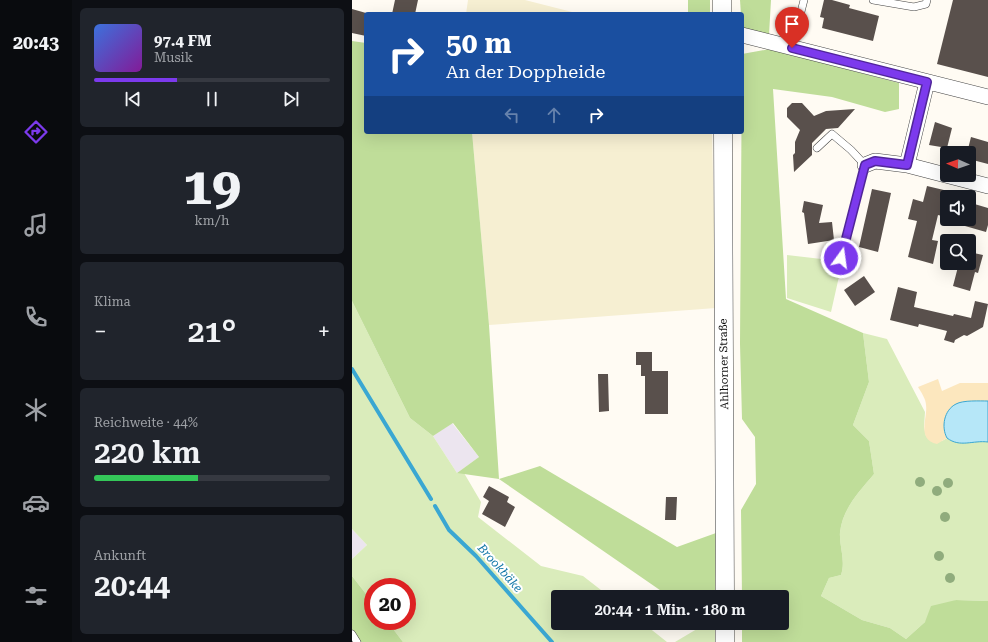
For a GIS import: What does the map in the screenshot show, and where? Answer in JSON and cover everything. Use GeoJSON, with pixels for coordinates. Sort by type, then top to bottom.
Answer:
{"type":"FeatureCollection","features":[{"type":"Feature","properties":{"kind":"street"},"geometry":{"type":"LineString","coordinates":[[722,0],[722,12]]}},
{"type":"Feature","properties":{"kind":"street"},"geometry":{"type":"LineString","coordinates":[[744,36],[988,97]]}},
{"type":"Feature","properties":{"kind":"street"},"geometry":{"type":"LineString","coordinates":[[907,165],[927,82]]}},
{"type":"Feature","properties":{"kind":"street","name":"Ahlhorner Straße"},"geometry":{"type":"LineString","coordinates":[[723,134],[725,590]]}},
{"type":"Feature","properties":{"kind":"street"},"geometry":{"type":"LineString","coordinates":[[865,165],[875,161],[907,165],[988,186]]}},
{"type":"Feature","properties":{"kind":"street"},"geometry":{"type":"LineString","coordinates":[[724,642],[725,630]]}},
{"type":"Feature","properties":{"kind":"lane"},"geometry":{"type":"LineString","coordinates":[[792,48],[804,0]]}},
{"type":"Feature","properties":{"kind":"lane"},"geometry":{"type":"LineString","coordinates":[[872,0],[914,7],[926,4],[928,0]]}},
{"type":"Feature","properties":{"kind":"lane"},"geometry":{"type":"LineString","coordinates":[[817,148],[832,134],[851,150],[865,165],[841,258]]}},
{"type":"Feature","properties":{"kind":"lane"},"geometry":{"type":"LineString","coordinates":[[352,634],[357,642]]}},
{"type":"Feature","properties":{"kind":"shaded area"},"geometry":{"type":"Polygon","coordinates":[[[468,0],[525,0],[572,12],[466,12],[468,0]]]}},
{"type":"Feature","properties":{"kind":"shaded area"},"geometry":{"type":"Polygon","coordinates":[[[472,134],[712,134],[716,308],[489,325],[472,134]]]}},
{"type":"Feature","properties":{"kind":"shaded area"},"geometry":{"type":"Polygon","coordinates":[[[452,423],[479,457],[457,473],[433,436],[452,423]]]}},
{"type":"Feature","properties":{"kind":"shaded area"},"geometry":{"type":"Polygon","coordinates":[[[352,529],[367,545],[352,559],[352,529]]]}},
{"type":"Feature","properties":{"kind":"green space"},"geometry":{"type":"Polygon","coordinates":[[[688,0],[710,0],[710,12],[688,12],[688,0]]]}},
{"type":"Feature","properties":{"kind":"green space"},"geometry":{"type":"Polygon","coordinates":[[[740,0],[771,0],[769,35],[744,29],[744,12],[741,12],[740,0]]]}},
{"type":"Feature","properties":{"kind":"green space"},"geometry":{"type":"Polygon","coordinates":[[[352,41],[364,43],[364,134],[472,134],[489,325],[499,479],[457,473],[479,457],[453,423],[433,436],[410,418],[352,301],[352,41]]]}},
{"type":"Feature","properties":{"kind":"green space"},"geometry":{"type":"Polygon","coordinates":[[[770,49],[899,83],[899,109],[885,112],[832,97],[773,89],[786,299],[863,333],[869,382],[853,425],[869,441],[874,474],[852,501],[844,515],[840,532],[843,559],[841,575],[829,578],[821,596],[862,620],[890,628],[906,639],[925,622],[931,606],[956,600],[988,601],[988,642],[742,642],[742,630],[789,630],[789,590],[742,590],[741,510],[756,484],[755,437],[742,419],[740,344],[741,134],[744,134],[744,54],[770,49]]]}},
{"type":"Feature","properties":{"kind":"green space"},"geometry":{"type":"Polygon","coordinates":[[[787,255],[830,260],[836,271],[840,272],[831,312],[787,298],[787,255]]]}},
{"type":"Feature","properties":{"kind":"green space"},"geometry":{"type":"Polygon","coordinates":[[[352,301],[410,418],[433,436],[457,473],[464,473],[481,502],[478,517],[541,566],[583,576],[601,590],[551,590],[551,630],[652,630],[667,642],[403,642],[394,630],[416,630],[416,578],[364,578],[364,591],[352,576],[352,559],[367,545],[352,529],[352,301]]]}},
{"type":"Feature","properties":{"kind":"green space"},"geometry":{"type":"Polygon","coordinates":[[[863,333],[887,339],[925,412],[924,427],[926,436],[942,441],[947,438],[952,441],[962,443],[988,442],[988,601],[956,600],[925,622],[906,639],[890,628],[862,620],[821,596],[829,578],[841,575],[843,559],[840,532],[844,515],[852,501],[874,474],[869,441],[853,425],[869,382],[863,333]]]}},
{"type":"Feature","properties":{"kind":"green space"},"geometry":{"type":"Polygon","coordinates":[[[540,466],[677,547],[716,533],[715,590],[660,590],[499,479],[540,466]]]}},
{"type":"Feature","properties":{"kind":"green space"},"geometry":{"type":"Polygon","coordinates":[[[352,576],[364,591],[364,630],[394,630],[403,642],[352,642],[352,576]]]}},
{"type":"Feature","properties":{"kind":"green space"},"geometry":{"type":"Polygon","coordinates":[[[695,630],[715,630],[715,642],[675,642],[695,630]]]}},
{"type":"Feature","properties":{"kind":"sand"},"geometry":{"type":"Polygon","coordinates":[[[938,379],[942,391],[960,383],[988,383],[988,401],[961,403],[951,409],[946,422],[945,434],[947,438],[937,444],[927,438],[925,433],[926,403],[918,387],[938,379]]]}},
{"type":"Feature","properties":{"kind":"water"},"geometry":{"type":"Polygon","coordinates":[[[988,401],[988,442],[957,443],[947,438],[944,424],[946,414],[952,407],[963,402],[988,401]]]}},
{"type":"Feature","properties":{"kind":"building"},"geometry":{"type":"Polygon","coordinates":[[[395,0],[418,0],[415,12],[392,12],[395,0]]]}},
{"type":"Feature","properties":{"kind":"building"},"geometry":{"type":"Polygon","coordinates":[[[824,0],[832,0],[850,5],[849,8],[879,16],[873,41],[822,28],[824,18],[820,17],[824,0]]]}},
{"type":"Feature","properties":{"kind":"building"},"geometry":{"type":"Polygon","coordinates":[[[953,0],[988,0],[988,77],[937,64],[953,0]]]}},
{"type":"Feature","properties":{"kind":"building"},"geometry":{"type":"Polygon","coordinates":[[[352,9],[364,12],[364,36],[352,33],[352,9]]]}},
{"type":"Feature","properties":{"kind":"building"},"geometry":{"type":"Polygon","coordinates":[[[792,103],[802,103],[814,116],[826,111],[855,109],[838,128],[826,129],[812,143],[812,155],[794,172],[793,155],[795,153],[795,142],[800,130],[787,117],[787,108],[792,103]]]}},
{"type":"Feature","properties":{"kind":"building"},"geometry":{"type":"Polygon","coordinates":[[[935,122],[952,128],[948,146],[940,147],[929,145],[935,122]]]}},
{"type":"Feature","properties":{"kind":"building"},"geometry":{"type":"Polygon","coordinates":[[[971,137],[988,142],[988,164],[976,161],[976,146],[969,146],[971,137]]]}},
{"type":"Feature","properties":{"kind":"building"},"geometry":{"type":"Polygon","coordinates":[[[927,186],[944,190],[940,190],[940,216],[938,215],[932,240],[938,241],[933,264],[908,257],[917,221],[908,219],[913,199],[923,202],[927,186]]]}},
{"type":"Feature","properties":{"kind":"building"},"geometry":{"type":"Polygon","coordinates":[[[872,189],[891,193],[878,252],[859,247],[872,189]]]}},
{"type":"Feature","properties":{"kind":"building"},"geometry":{"type":"Polygon","coordinates":[[[804,201],[823,205],[819,223],[832,222],[834,240],[808,244],[804,213],[802,212],[804,201]]]}},
{"type":"Feature","properties":{"kind":"building"},"geometry":{"type":"Polygon","coordinates":[[[976,204],[988,208],[988,225],[986,232],[965,226],[976,226],[976,204]]]}},
{"type":"Feature","properties":{"kind":"building"},"geometry":{"type":"Polygon","coordinates":[[[976,254],[983,255],[978,273],[975,272],[970,291],[953,286],[957,270],[976,270],[976,254]]]}},
{"type":"Feature","properties":{"kind":"building"},"geometry":{"type":"Polygon","coordinates":[[[864,276],[875,292],[855,306],[844,290],[864,276]]]}},
{"type":"Feature","properties":{"kind":"building"},"geometry":{"type":"Polygon","coordinates":[[[898,287],[917,292],[914,307],[953,316],[954,314],[971,318],[975,301],[988,304],[983,327],[967,336],[964,335],[955,340],[954,343],[944,340],[947,331],[919,324],[918,327],[890,320],[898,287]]]}},
{"type":"Feature","properties":{"kind":"building"},"geometry":{"type":"Polygon","coordinates":[[[636,352],[652,352],[652,371],[668,371],[668,414],[645,414],[645,376],[641,376],[641,365],[636,365],[636,352]]]}},
{"type":"Feature","properties":{"kind":"building"},"geometry":{"type":"Polygon","coordinates":[[[598,374],[608,374],[609,411],[599,412],[598,374]]]}},
{"type":"Feature","properties":{"kind":"building"},"geometry":{"type":"Polygon","coordinates":[[[489,486],[509,497],[507,502],[515,507],[505,527],[482,514],[489,501],[483,497],[489,486]]]}},
{"type":"Feature","properties":{"kind":"building"},"geometry":{"type":"Polygon","coordinates":[[[666,497],[677,497],[676,520],[665,520],[666,497]]]}},
{"type":"Feature","properties":{"kind":"waterway","name":"Brookbäke"},"geometry":{"type":"LineString","coordinates":[[352,369],[431,499]]}},
{"type":"Feature","properties":{"kind":"waterway","name":"Brookbäke"},"geometry":{"type":"LineString","coordinates":[[435,506],[449,530],[476,556],[552,642]]}},
{"type":"Feature","properties":{"kind":"route"},"geometry":{"type":"LineString","coordinates":[[792,48],[927,82],[907,165],[896,165],[875,161],[865,165],[841,258]]}}]}
